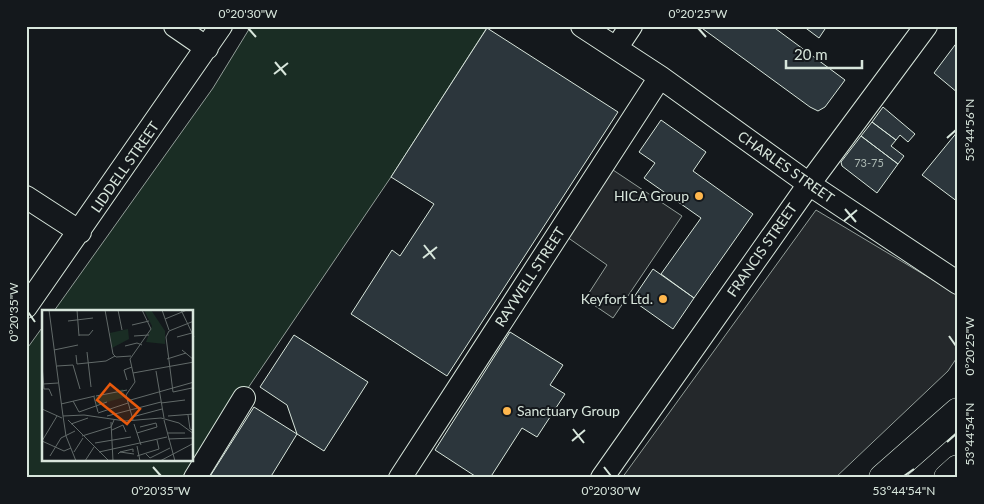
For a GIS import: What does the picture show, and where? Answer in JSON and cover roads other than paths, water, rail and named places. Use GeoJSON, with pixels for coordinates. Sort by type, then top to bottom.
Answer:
{"type":"FeatureCollection","features":[{"type":"Feature","properties":{"kind":"highway"},"geometry":{"type":"LineString","coordinates":[[883,478],[958,412]]}},
{"type":"Feature","properties":{"kind":"highway"},"geometry":{"type":"LineString","coordinates":[[948,478],[958,469]]}},
{"type":"Feature","properties":{"kind":"street"},"geometry":{"type":"LineString","coordinates":[[176,26],[207,48]]}},
{"type":"Feature","properties":{"kind":"street","name":"LIDDELL STREET"},"geometry":{"type":"LineString","coordinates":[[26,307],[80,232],[221,26]]}},
{"type":"Feature","properties":{"kind":"street","name":"CHARLES STREET"},"geometry":{"type":"LineString","coordinates":[[582,26],[617,47],[809,184],[958,283]]}},
{"type":"Feature","properties":{"kind":"street"},"geometry":{"type":"LineString","coordinates":[[617,47],[631,26]]}},
{"type":"Feature","properties":{"kind":"street","name":"FRANCIS STREET"},"geometry":{"type":"LineString","coordinates":[[602,478],[809,184],[926,26]]}},
{"type":"Feature","properties":{"kind":"street","name":"RAYWELL STREET"},"geometry":{"type":"LineString","coordinates":[[400,478],[660,77]]}},
{"type":"Feature","properties":{"kind":"street"},"geometry":{"type":"LineString","coordinates":[[26,196],[80,232]]}},
{"type":"Feature","properties":{"kind":"street"},"geometry":{"type":"LineString","coordinates":[[195,478],[244,398]]}},
{"type":"Feature","properties":{"kind":"place","name":"HICA Group"},"geometry":{"type":"Point","coordinates":[699,196]}},
{"type":"Feature","properties":{"kind":"place","name":"Keyfort Ltd."},"geometry":{"type":"Point","coordinates":[663,299]}},
{"type":"Feature","properties":{"kind":"place","name":"Sanctuary Group"},"geometry":{"type":"Point","coordinates":[507,411]}}]}
